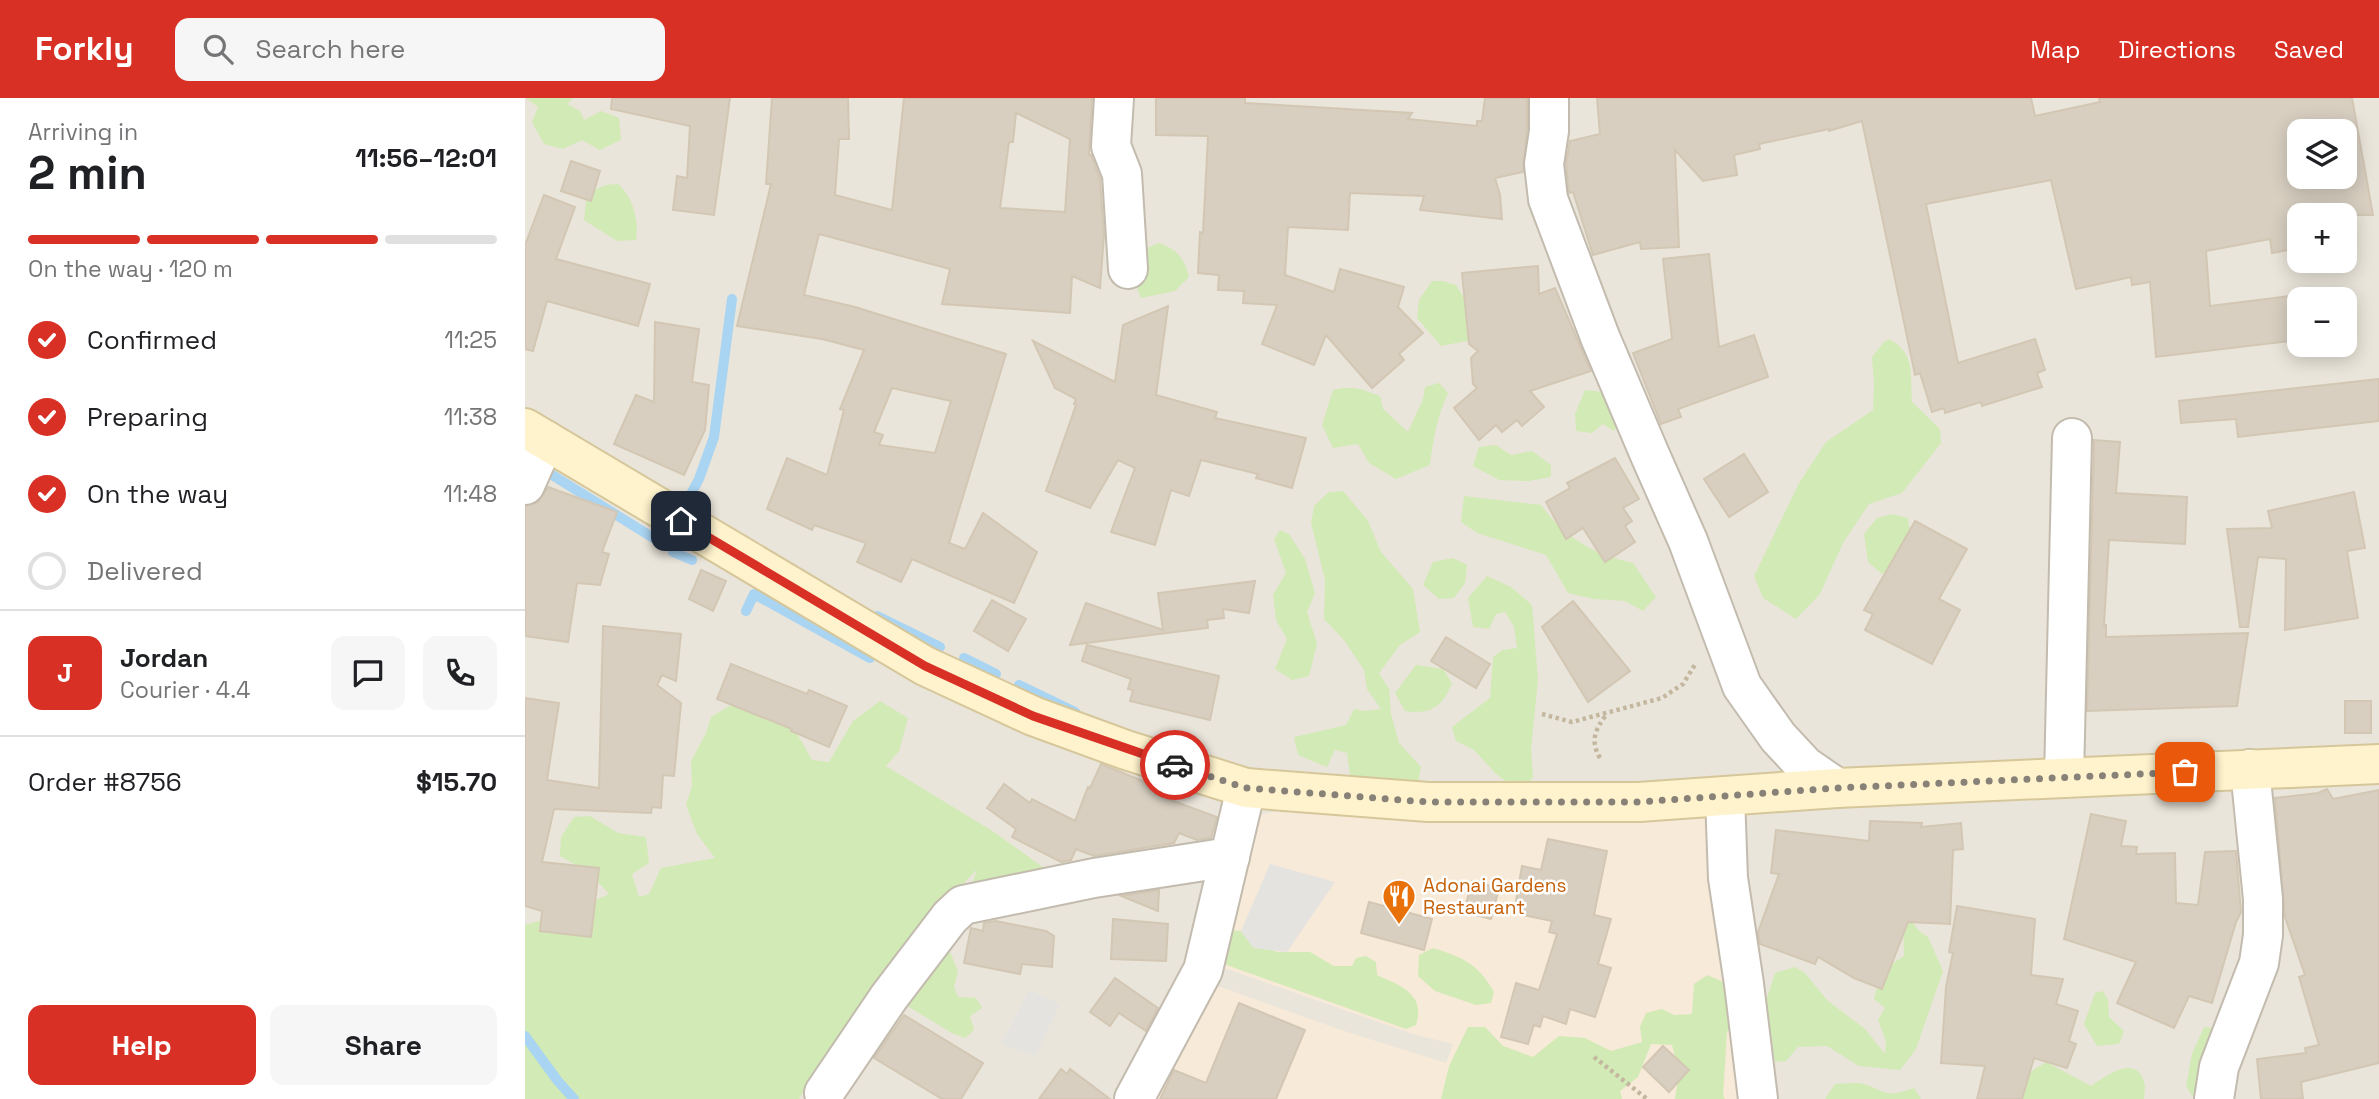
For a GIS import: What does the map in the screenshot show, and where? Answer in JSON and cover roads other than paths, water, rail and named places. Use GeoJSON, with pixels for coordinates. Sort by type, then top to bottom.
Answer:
{"type":"FeatureCollection","features":[{"type":"Feature","properties":{"kind":"street"},"geometry":{"type":"LineString","coordinates":[[1114,98],[1111,146],[1122,174],[1128,269]]}},
{"type":"Feature","properties":{"kind":"street"},"geometry":{"type":"LineString","coordinates":[[1549,98],[1549,131],[1544,164],[1548,199],[1600,337],[1688,541],[1742,686],[1778,737],[1805,766],[1837,788]]}},
{"type":"Feature","properties":{"kind":"street"},"geometry":{"type":"LineString","coordinates":[[525,485],[535,434],[925,666],[1033,716],[1126,750],[1246,788],[1428,802],[1639,802],[1837,788],[2379,764]]}},
{"type":"Feature","properties":{"kind":"street"},"geometry":{"type":"LineString","coordinates":[[2064,778],[2072,438]]}},
{"type":"Feature","properties":{"kind":"street"},"geometry":{"type":"LineString","coordinates":[[2214,1099],[2219,1067],[2259,963],[2263,935],[2263,899],[2250,769]]}},
{"type":"Feature","properties":{"kind":"street"},"geometry":{"type":"LineString","coordinates":[[1134,1099],[1203,970],[1246,788]]}},
{"type":"Feature","properties":{"kind":"street"},"geometry":{"type":"LineString","coordinates":[[1725,797],[1728,878],[1758,1099]]}},
{"type":"Feature","properties":{"kind":"street"},"geometry":{"type":"LineString","coordinates":[[824,1093],[889,997],[950,917],[963,905],[1094,878],[1230,857]]}},
{"type":"Feature","properties":{"kind":"waterway"},"geometry":{"type":"LineString","coordinates":[[677,500],[685,505],[699,479],[714,437],[732,299]]}},
{"type":"Feature","properties":{"kind":"waterway"},"geometry":{"type":"LineString","coordinates":[[549,473],[655,539]]}},
{"type":"Feature","properties":{"kind":"waterway"},"geometry":{"type":"LineString","coordinates":[[673,552],[692,560]]}},
{"type":"Feature","properties":{"kind":"waterway"},"geometry":{"type":"LineString","coordinates":[[746,611],[754,594],[870,658]]}},
{"type":"Feature","properties":{"kind":"waterway"},"geometry":{"type":"LineString","coordinates":[[877,616],[940,647]]}},
{"type":"Feature","properties":{"kind":"waterway"},"geometry":{"type":"LineString","coordinates":[[964,658],[996,674]]}},
{"type":"Feature","properties":{"kind":"waterway"},"geometry":{"type":"LineString","coordinates":[[1019,685],[1075,712]]}},
{"type":"Feature","properties":{"kind":"waterway"},"geometry":{"type":"LineString","coordinates":[[525,1036],[574,1099]]}},
{"type":"Feature","properties":{"kind":"place","name":"Adonai Gardens Restaurant"},"geometry":{"type":"Point","coordinates":[1399,926]}}]}
